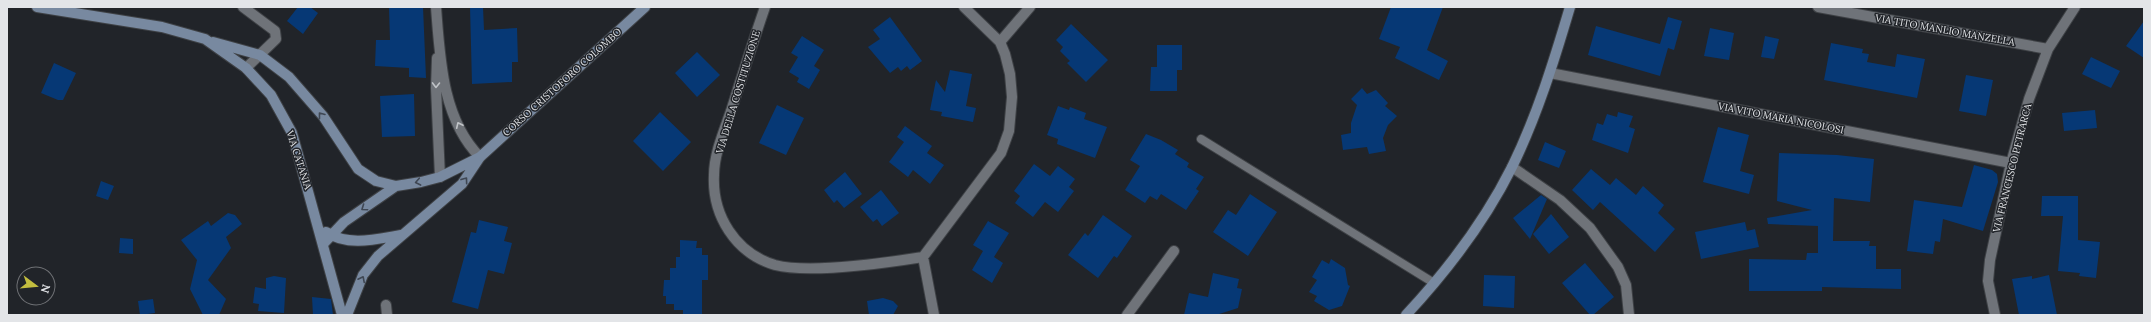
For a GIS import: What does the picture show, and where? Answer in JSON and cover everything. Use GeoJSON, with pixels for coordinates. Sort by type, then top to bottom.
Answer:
{"type":"FeatureCollection","features":[{"type":"Feature","properties":{"kind":"street","name":"VIA CATANIA"},"geometry":{"type":"LineString","coordinates":[[36,7],[162,27],[205,40],[246,68],[271,95],[292,133],[319,228],[327,239]]}},
{"type":"Feature","properties":{"kind":"street"},"geometry":{"type":"LineString","coordinates":[[243,7],[275,31],[276,39],[246,68]]}},
{"type":"Feature","properties":{"kind":"street"},"geometry":{"type":"LineString","coordinates":[[436,7],[447,100],[468,146],[480,157]]}},
{"type":"Feature","properties":{"kind":"street","name":"CORSO CRISTOFORO COLOMBO"},"geometry":{"type":"LineString","coordinates":[[480,157],[645,7]]}},
{"type":"Feature","properties":{"kind":"street","name":"VIA DELLA COSTITUZIONE"},"geometry":{"type":"LineString","coordinates":[[765,7],[722,137],[714,174],[714,201],[723,223],[738,242],[752,255],[775,265],[796,268],[830,267],[923,257]]}},
{"type":"Feature","properties":{"kind":"street"},"geometry":{"type":"LineString","coordinates":[[934,315],[923,257],[1001,153],[1009,131],[1012,97],[1010,74],[1000,42],[964,7]]}},
{"type":"Feature","properties":{"kind":"street"},"geometry":{"type":"LineString","coordinates":[[1000,42],[1030,7]]}},
{"type":"Feature","properties":{"kind":"street"},"geometry":{"type":"LineString","coordinates":[[1413,315],[1431,287],[1482,219],[1512,167],[1550,73],[1570,7]]}},
{"type":"Feature","properties":{"kind":"street","name":"VIA TITO MANLIO MANZELLA"},"geometry":{"type":"LineString","coordinates":[[1818,7],[2048,49]]}},
{"type":"Feature","properties":{"kind":"street","name":"VIA FRANCESCO PETRARCA"},"geometry":{"type":"LineString","coordinates":[[1995,315],[1988,281],[1990,260],[2011,163],[2028,99],[2048,49],[2075,7]]}},
{"type":"Feature","properties":{"kind":"street"},"geometry":{"type":"LineString","coordinates":[[438,32],[436,88],[440,177]]}},
{"type":"Feature","properties":{"kind":"street"},"geometry":{"type":"LineString","coordinates":[[205,40],[260,55],[289,77],[313,105],[358,168],[376,181],[396,186]]}},
{"type":"Feature","properties":{"kind":"street","name":"VIA VITO MARIA NICOLOSI"},"geometry":{"type":"LineString","coordinates":[[1550,73],[2011,163]]}},
{"type":"Feature","properties":{"kind":"street"},"geometry":{"type":"LineString","coordinates":[[327,239],[344,222],[396,186],[440,177],[480,157]]}},
{"type":"Feature","properties":{"kind":"street"},"geometry":{"type":"LineString","coordinates":[[347,315],[363,275],[378,256],[462,184],[480,157]]}},
{"type":"Feature","properties":{"kind":"street"},"geometry":{"type":"LineString","coordinates":[[1512,167],[1560,200],[1590,228],[1618,267],[1626,285],[1628,315]]}},
{"type":"Feature","properties":{"kind":"street"},"geometry":{"type":"LineString","coordinates":[[327,239],[370,241],[401,235]]}},
{"type":"Feature","properties":{"kind":"street"},"geometry":{"type":"LineString","coordinates":[[327,239],[342,315]]}},
{"type":"Feature","properties":{"kind":"street"},"geometry":{"type":"LineString","coordinates":[[1127,315],[1174,251]]}},
{"type":"Feature","properties":{"kind":"street"},"geometry":{"type":"LineString","coordinates":[[1406,315],[1431,287]]}},
{"type":"Feature","properties":{"kind":"lane"},"geometry":{"type":"LineString","coordinates":[[1201,139],[1431,287]]}},
{"type":"Feature","properties":{"kind":"building"},"geometry":{"type":"Polygon","coordinates":[[[298,7],[310,7],[318,13],[303,34],[287,21],[298,7]]]}},
{"type":"Feature","properties":{"kind":"building"},"geometry":{"type":"Polygon","coordinates":[[[389,7],[423,7],[426,78],[409,77],[409,68],[375,66],[376,40],[390,40],[389,7]]]}},
{"type":"Feature","properties":{"kind":"building"},"geometry":{"type":"Polygon","coordinates":[[[470,7],[483,7],[484,30],[517,28],[518,62],[512,62],[512,82],[472,84],[470,7]]]}},
{"type":"Feature","properties":{"kind":"building"},"geometry":{"type":"Polygon","coordinates":[[[1391,7],[1443,7],[1427,50],[1448,61],[1439,80],[1395,58],[1400,47],[1379,39],[1391,7]]]}},
{"type":"Feature","properties":{"kind":"building"},"geometry":{"type":"Polygon","coordinates":[[[890,17],[922,61],[910,70],[907,66],[901,71],[898,67],[890,73],[868,47],[880,39],[873,30],[890,17]]]}},
{"type":"Feature","properties":{"kind":"building"},"geometry":{"type":"Polygon","coordinates":[[[1668,17],[1682,21],[1674,50],[1668,48],[1660,76],[1588,55],[1596,26],[1660,44],[1668,17]]]}},
{"type":"Feature","properties":{"kind":"building"},"geometry":{"type":"Polygon","coordinates":[[[2144,21],[2144,58],[2126,46],[2144,21]]]}},
{"type":"Feature","properties":{"kind":"building"},"geometry":{"type":"Polygon","coordinates":[[[1071,24],[1108,60],[1086,82],[1067,63],[1070,61],[1060,51],[1063,47],[1056,40],[1071,24]]]}},
{"type":"Feature","properties":{"kind":"building"},"geometry":{"type":"Polygon","coordinates":[[[1710,28],[1734,33],[1729,60],[1704,56],[1710,28]]]}},
{"type":"Feature","properties":{"kind":"building"},"geometry":{"type":"Polygon","coordinates":[[[802,36],[824,50],[814,66],[820,70],[809,89],[797,82],[799,78],[789,72],[798,57],[791,53],[802,36]]]}},
{"type":"Feature","properties":{"kind":"building"},"geometry":{"type":"Polygon","coordinates":[[[1765,36],[1779,39],[1774,59],[1761,57],[1765,36]]]}},
{"type":"Feature","properties":{"kind":"building"},"geometry":{"type":"Polygon","coordinates":[[[1831,43],[1863,49],[1862,53],[1869,54],[1867,62],[1895,67],[1897,54],[1925,59],[1917,98],[1824,80],[1831,43]]]}},
{"type":"Feature","properties":{"kind":"building"},"geometry":{"type":"Polygon","coordinates":[[[1157,45],[1182,45],[1182,70],[1177,70],[1177,91],[1150,91],[1151,67],[1157,67],[1157,45]]]}},
{"type":"Feature","properties":{"kind":"building"},"geometry":{"type":"Polygon","coordinates":[[[697,52],[720,75],[697,97],[675,73],[697,52]]]}},
{"type":"Feature","properties":{"kind":"building"},"geometry":{"type":"Polygon","coordinates":[[[2091,57],[2120,71],[2111,88],[2082,74],[2091,57]]]}},
{"type":"Feature","properties":{"kind":"building"},"geometry":{"type":"Polygon","coordinates":[[[54,63],[76,73],[63,100],[58,100],[41,93],[54,63]]]}},
{"type":"Feature","properties":{"kind":"building"},"geometry":{"type":"Polygon","coordinates":[[[950,70],[972,74],[966,106],[976,108],[973,122],[941,116],[942,112],[930,110],[936,80],[945,92],[950,70]]]}},
{"type":"Feature","properties":{"kind":"building"},"geometry":{"type":"Polygon","coordinates":[[[1966,75],[1993,80],[1986,116],[1959,111],[1966,75]]]}},
{"type":"Feature","properties":{"kind":"building"},"geometry":{"type":"Polygon","coordinates":[[[1362,88],[1367,94],[1376,90],[1388,103],[1385,106],[1397,116],[1388,125],[1383,138],[1386,151],[1369,154],[1367,147],[1343,150],[1341,135],[1351,133],[1351,123],[1357,105],[1351,99],[1362,88]]]}},
{"type":"Feature","properties":{"kind":"building"},"geometry":{"type":"Polygon","coordinates":[[[414,94],[415,136],[382,137],[380,96],[414,94]]]}},
{"type":"Feature","properties":{"kind":"building"},"geometry":{"type":"Polygon","coordinates":[[[777,105],[804,118],[786,155],[759,143],[777,105]]]}},
{"type":"Feature","properties":{"kind":"building"},"geometry":{"type":"Polygon","coordinates":[[[1058,106],[1069,110],[1070,107],[1086,113],[1084,119],[1107,127],[1095,158],[1057,144],[1058,139],[1047,135],[1058,106]]]}},
{"type":"Feature","properties":{"kind":"building"},"geometry":{"type":"Polygon","coordinates":[[[2095,110],[2097,128],[2064,131],[2062,113],[2095,110]]]}},
{"type":"Feature","properties":{"kind":"building"},"geometry":{"type":"Polygon","coordinates":[[[660,112],[691,142],[663,171],[633,141],[660,112]]]}},
{"type":"Feature","properties":{"kind":"building"},"geometry":{"type":"Polygon","coordinates":[[[1618,112],[1633,116],[1629,127],[1635,129],[1628,153],[1592,140],[1597,123],[1603,125],[1607,114],[1617,117],[1618,112]]]}},
{"type":"Feature","properties":{"kind":"building"},"geometry":{"type":"Polygon","coordinates":[[[905,126],[932,146],[927,153],[944,165],[930,184],[913,170],[908,177],[889,162],[904,142],[897,137],[905,126]]]}},
{"type":"Feature","properties":{"kind":"building"},"geometry":{"type":"Polygon","coordinates":[[[1718,127],[1749,135],[1740,171],[1754,175],[1749,194],[1703,182],[1718,127]]]}},
{"type":"Feature","properties":{"kind":"building"},"geometry":{"type":"Polygon","coordinates":[[[1146,134],[1161,140],[1178,150],[1175,154],[1189,163],[1187,167],[1204,177],[1196,189],[1199,191],[1186,210],[1161,194],[1157,200],[1150,196],[1145,203],[1125,190],[1140,166],[1130,160],[1146,134]]]}},
{"type":"Feature","properties":{"kind":"building"},"geometry":{"type":"Polygon","coordinates":[[[1545,142],[1566,151],[1559,168],[1538,160],[1545,142]]]}},
{"type":"Feature","properties":{"kind":"building"},"geometry":{"type":"Polygon","coordinates":[[[1779,153],[1837,155],[1874,159],[1870,202],[1834,198],[1833,241],[1870,241],[1869,246],[1876,246],[1876,269],[1901,269],[1901,289],[1822,287],[1822,291],[1749,291],[1749,259],[1806,260],[1807,253],[1818,253],[1818,226],[1768,224],[1767,218],[1812,210],[1777,201],[1779,153]]]}},
{"type":"Feature","properties":{"kind":"building"},"geometry":{"type":"Polygon","coordinates":[[[1034,164],[1050,176],[1058,166],[1075,179],[1069,187],[1074,191],[1058,212],[1045,202],[1033,217],[1015,203],[1020,196],[1014,191],[1034,164]]]}},
{"type":"Feature","properties":{"kind":"building"},"geometry":{"type":"Polygon","coordinates":[[[1974,165],[1992,170],[1997,174],[1998,182],[1983,231],[1943,219],[1940,242],[1935,241],[1933,254],[1907,251],[1914,200],[1962,207],[1974,165]]]}},
{"type":"Feature","properties":{"kind":"building"},"geometry":{"type":"Polygon","coordinates":[[[1591,169],[1610,185],[1616,178],[1636,195],[1643,186],[1664,205],[1658,213],[1675,229],[1655,252],[1600,202],[1593,210],[1572,190],[1591,169]]]}},
{"type":"Feature","properties":{"kind":"building"},"geometry":{"type":"Polygon","coordinates":[[[845,172],[862,194],[844,208],[837,200],[834,203],[824,190],[845,172]]]}},
{"type":"Feature","properties":{"kind":"building"},"geometry":{"type":"Polygon","coordinates":[[[101,181],[114,186],[108,200],[96,196],[101,181]]]}},
{"type":"Feature","properties":{"kind":"building"},"geometry":{"type":"Polygon","coordinates":[[[881,190],[899,213],[882,226],[877,219],[873,222],[860,207],[881,190]]]}},
{"type":"Feature","properties":{"kind":"building"},"geometry":{"type":"Polygon","coordinates":[[[1250,194],[1277,212],[1248,256],[1213,232],[1228,210],[1236,215],[1250,194]]]}},
{"type":"Feature","properties":{"kind":"building"},"geometry":{"type":"Polygon","coordinates":[[[1541,195],[1547,199],[1530,239],[1513,218],[1541,195]]]}},
{"type":"Feature","properties":{"kind":"building"},"geometry":{"type":"Polygon","coordinates":[[[2042,196],[2078,196],[2078,240],[2100,242],[2096,278],[2079,276],[2080,273],[2058,271],[2063,216],[2041,216],[2042,196]]]}},
{"type":"Feature","properties":{"kind":"building"},"geometry":{"type":"Polygon","coordinates":[[[228,213],[235,215],[242,224],[226,237],[231,248],[208,280],[226,299],[219,315],[203,315],[190,289],[197,260],[181,240],[208,221],[211,226],[228,213]]]}},
{"type":"Feature","properties":{"kind":"building"},"geometry":{"type":"Polygon","coordinates":[[[1551,214],[1569,237],[1549,254],[1533,234],[1551,214]]]}},
{"type":"Feature","properties":{"kind":"building"},"geometry":{"type":"Polygon","coordinates":[[[1103,215],[1132,236],[1117,258],[1114,256],[1098,278],[1068,255],[1085,233],[1088,236],[1103,215]]]}},
{"type":"Feature","properties":{"kind":"building"},"geometry":{"type":"Polygon","coordinates":[[[479,220],[508,227],[504,241],[512,243],[504,274],[488,270],[478,309],[452,302],[471,232],[476,233],[479,220]]]}},
{"type":"Feature","properties":{"kind":"building"},"geometry":{"type":"Polygon","coordinates":[[[988,221],[1009,233],[994,257],[1003,263],[992,283],[972,270],[983,251],[973,245],[988,221]]]}},
{"type":"Feature","properties":{"kind":"building"},"geometry":{"type":"Polygon","coordinates":[[[1745,222],[1747,231],[1755,229],[1759,247],[1701,259],[1695,232],[1745,222]]]}},
{"type":"Feature","properties":{"kind":"building"},"geometry":{"type":"Polygon","coordinates":[[[120,238],[133,239],[133,254],[119,253],[120,238]]]}},
{"type":"Feature","properties":{"kind":"building"},"geometry":{"type":"Polygon","coordinates":[[[680,240],[697,241],[696,248],[702,248],[702,255],[708,255],[708,280],[702,280],[702,314],[683,314],[683,310],[674,310],[674,304],[666,304],[666,296],[663,296],[664,280],[670,280],[670,268],[676,268],[676,257],[680,257],[680,240]]]}},
{"type":"Feature","properties":{"kind":"building"},"geometry":{"type":"Polygon","coordinates":[[[1331,259],[1345,268],[1348,285],[1350,286],[1342,306],[1329,310],[1314,301],[1317,296],[1309,292],[1317,280],[1312,277],[1322,260],[1329,264],[1331,259]]]}},
{"type":"Feature","properties":{"kind":"building"},"geometry":{"type":"Polygon","coordinates":[[[1585,263],[1614,297],[1593,315],[1590,315],[1562,283],[1585,263]]]}},
{"type":"Feature","properties":{"kind":"building"},"geometry":{"type":"Polygon","coordinates":[[[1213,273],[1239,279],[1237,288],[1242,289],[1238,308],[1216,315],[1184,315],[1189,293],[1208,297],[1213,273]]]}},
{"type":"Feature","properties":{"kind":"building"},"geometry":{"type":"Polygon","coordinates":[[[1484,275],[1515,276],[1514,308],[1483,306],[1484,275]]]}},
{"type":"Feature","properties":{"kind":"building"},"geometry":{"type":"Polygon","coordinates":[[[2049,275],[2057,315],[2019,315],[2012,279],[2032,276],[2032,279],[2049,275]]]}},
{"type":"Feature","properties":{"kind":"building"},"geometry":{"type":"Polygon","coordinates":[[[274,276],[286,278],[284,313],[258,311],[259,304],[253,303],[255,287],[266,289],[266,278],[274,276]]]}},
{"type":"Feature","properties":{"kind":"building"},"geometry":{"type":"Polygon","coordinates":[[[312,297],[331,299],[333,315],[313,315],[312,297]]]}},
{"type":"Feature","properties":{"kind":"building"},"geometry":{"type":"Polygon","coordinates":[[[883,298],[893,301],[898,306],[893,315],[869,315],[867,301],[883,298]]]}},
{"type":"Feature","properties":{"kind":"building"},"geometry":{"type":"Polygon","coordinates":[[[153,299],[155,313],[140,315],[138,301],[153,299]]]}}]}
